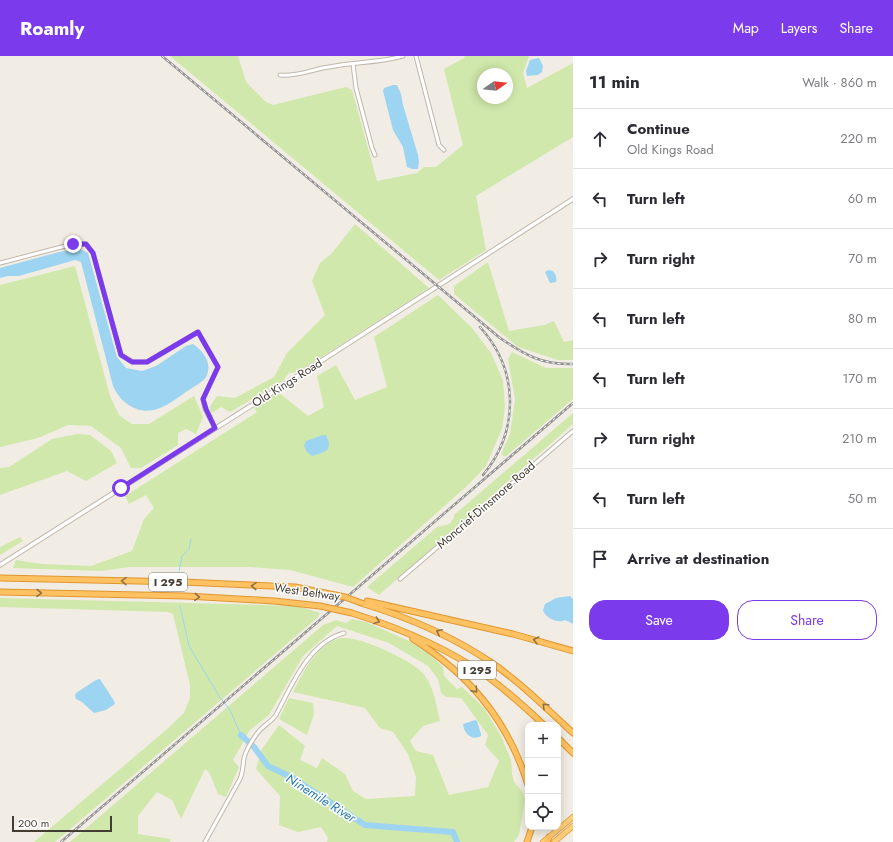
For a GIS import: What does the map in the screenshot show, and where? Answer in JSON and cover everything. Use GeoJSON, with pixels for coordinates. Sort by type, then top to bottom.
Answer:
{"type":"FeatureCollection","features":[{"type":"Feature","properties":{"kind":"highway","name":"West Beltway"},"geometry":{"type":"LineString","coordinates":[[0,578],[175,582],[295,587],[366,602],[429,627],[486,659],[526,689],[573,733]]}},
{"type":"Feature","properties":{"kind":"highway","name":"West Beltway"},"geometry":{"type":"LineString","coordinates":[[0,592],[193,597],[299,603],[352,613],[401,631],[457,658],[487,676],[514,697],[541,722]]}},
{"type":"Feature","properties":{"kind":"highway"},"geometry":{"type":"LineString","coordinates":[[366,602],[513,634],[573,651]]}},
{"type":"Feature","properties":{"kind":"highway"},"geometry":{"type":"LineString","coordinates":[[401,631],[447,662],[483,698],[508,736],[525,777]]}},
{"type":"Feature","properties":{"kind":"highway"},"geometry":{"type":"LineString","coordinates":[[561,741],[573,753]]}},
{"type":"Feature","properties":{"kind":"highway"},"geometry":{"type":"LineString","coordinates":[[543,842],[548,840],[573,817]]}},
{"type":"Feature","properties":{"kind":"highway"},"geometry":{"type":"LineString","coordinates":[[554,842],[573,826]]}},
{"type":"Feature","properties":{"kind":"highway"},"geometry":{"type":"LineString","coordinates":[[527,842],[531,830]]}},
{"type":"Feature","properties":{"kind":"street"},"geometry":{"type":"LineString","coordinates":[[280,75],[290,76],[329,67],[376,62],[403,56]]}},
{"type":"Feature","properties":{"kind":"street"},"geometry":{"type":"LineString","coordinates":[[416,56],[439,145],[444,150]]}},
{"type":"Feature","properties":{"kind":"street"},"geometry":{"type":"LineString","coordinates":[[353,64],[356,88],[372,148],[375,154]]}},
{"type":"Feature","properties":{"kind":"street","name":"Old Kings Road"},"geometry":{"type":"LineString","coordinates":[[0,564],[573,200]]}},
{"type":"Feature","properties":{"kind":"street"},"geometry":{"type":"LineString","coordinates":[[0,263],[73,244],[86,244],[93,253],[121,355],[132,362],[147,362],[198,332],[218,367],[203,399],[215,428]]}},
{"type":"Feature","properties":{"kind":"street","name":"Moncrief-Dinsmore Road"},"geometry":{"type":"LineString","coordinates":[[400,579],[573,431]]}},
{"type":"Feature","properties":{"kind":"street"},"geometry":{"type":"LineString","coordinates":[[205,842],[240,779],[244,758],[255,736],[276,715],[307,660],[334,636],[344,633]]}},
{"type":"Feature","properties":{"kind":"green space"},"geometry":{"type":"Polygon","coordinates":[[[170,56],[238,56],[246,82],[266,102],[273,105],[346,87],[352,90],[377,181],[417,173],[424,167],[436,167],[463,145],[444,69],[465,56],[529,56],[523,73],[527,88],[573,63],[573,137],[476,196],[486,250],[439,280],[170,56]]]}},
{"type":"Feature","properties":{"kind":"green space"},"geometry":{"type":"Polygon","coordinates":[[[355,224],[429,288],[298,372],[289,373],[282,382],[230,412],[221,407],[212,413],[209,408],[217,396],[235,398],[274,377],[287,353],[325,315],[312,281],[320,263],[331,254],[355,224]]]}},
{"type":"Feature","properties":{"kind":"green space"},"geometry":{"type":"Polygon","coordinates":[[[488,262],[509,331],[544,325],[554,321],[564,342],[573,340],[573,360],[558,360],[518,347],[454,294],[454,286],[488,262]]]}},
{"type":"Feature","properties":{"kind":"green space"},"geometry":{"type":"Polygon","coordinates":[[[75,266],[110,396],[119,415],[132,424],[149,424],[194,396],[203,417],[196,434],[186,429],[178,433],[178,445],[141,468],[131,468],[121,448],[91,426],[68,425],[38,438],[0,447],[0,285],[75,266]]]}},
{"type":"Feature","properties":{"kind":"green space"},"geometry":{"type":"Polygon","coordinates":[[[438,295],[472,328],[491,353],[503,380],[505,407],[502,429],[486,466],[466,487],[353,587],[290,570],[250,567],[130,567],[101,571],[13,568],[16,560],[42,564],[91,566],[132,551],[144,519],[154,508],[146,495],[129,504],[125,496],[257,412],[254,408],[278,392],[308,416],[324,407],[317,376],[336,365],[355,400],[387,387],[374,337],[438,295]]]}},
{"type":"Feature","properties":{"kind":"green space"},"geometry":{"type":"Polygon","coordinates":[[[512,352],[546,368],[573,368],[573,399],[505,457],[501,454],[510,434],[515,399],[508,359],[512,352]]]}},
{"type":"Feature","properties":{"kind":"green space"},"geometry":{"type":"Polygon","coordinates":[[[573,413],[573,424],[379,595],[367,587],[437,527],[449,524],[454,518],[454,515],[573,413]]]}},
{"type":"Feature","properties":{"kind":"green space"},"geometry":{"type":"Polygon","coordinates":[[[77,434],[90,435],[111,451],[117,463],[86,481],[67,471],[0,495],[0,468],[9,467],[52,439],[77,434]]]}},
{"type":"Feature","properties":{"kind":"green space"},"geometry":{"type":"Polygon","coordinates":[[[20,537],[23,541],[0,555],[0,547],[20,537]]]}},
{"type":"Feature","properties":{"kind":"green space"},"geometry":{"type":"Polygon","coordinates":[[[0,598],[298,606],[320,613],[317,618],[55,842],[34,842],[184,713],[190,698],[190,685],[173,614],[168,612],[0,607],[0,598]]]}},
{"type":"Feature","properties":{"kind":"green space"},"geometry":{"type":"Polygon","coordinates":[[[352,619],[366,622],[409,641],[431,655],[443,667],[444,676],[457,689],[462,687],[484,708],[501,736],[511,760],[514,782],[522,791],[525,799],[519,835],[514,842],[327,842],[328,838],[321,827],[298,832],[279,825],[280,796],[256,769],[262,749],[279,725],[305,746],[300,760],[317,768],[322,758],[345,774],[353,791],[366,799],[415,796],[416,777],[408,754],[393,732],[380,728],[365,708],[293,692],[304,671],[318,652],[332,641],[338,639],[351,638],[385,650],[417,668],[427,678],[436,702],[440,721],[423,726],[410,741],[416,751],[433,755],[449,795],[488,787],[499,761],[485,745],[488,735],[461,698],[446,697],[441,693],[438,679],[428,666],[389,643],[337,626],[303,656],[269,715],[250,730],[233,760],[239,767],[226,797],[218,794],[209,772],[205,769],[181,819],[172,800],[157,792],[138,816],[138,834],[171,839],[170,842],[70,842],[323,625],[336,620],[346,623],[352,619]]]}},
{"type":"Feature","properties":{"kind":"green space"},"geometry":{"type":"Polygon","coordinates":[[[289,698],[313,703],[314,714],[307,735],[279,719],[289,698]]]}},
{"type":"Feature","properties":{"kind":"water"},"geometry":{"type":"Polygon","coordinates":[[[539,58],[543,66],[542,72],[538,75],[527,76],[526,71],[530,60],[539,58]]]}},
{"type":"Feature","properties":{"kind":"water"},"geometry":{"type":"Polygon","coordinates":[[[397,85],[401,94],[418,155],[418,169],[407,167],[403,147],[393,130],[383,91],[384,88],[397,85]]]}},
{"type":"Feature","properties":{"kind":"water"},"geometry":{"type":"Polygon","coordinates":[[[80,249],[88,253],[117,357],[126,368],[142,371],[156,366],[186,346],[193,344],[206,357],[208,366],[207,375],[200,383],[159,409],[147,411],[129,406],[116,392],[113,386],[81,262],[75,260],[19,276],[0,278],[0,268],[59,252],[80,249]]]}},
{"type":"Feature","properties":{"kind":"water"},"geometry":{"type":"Polygon","coordinates":[[[548,270],[553,271],[556,275],[556,282],[550,283],[545,272],[548,270]]]}},
{"type":"Feature","properties":{"kind":"water"},"geometry":{"type":"Polygon","coordinates":[[[326,435],[329,448],[324,452],[312,456],[307,452],[304,446],[306,441],[326,435]]]}},
{"type":"Feature","properties":{"kind":"water"},"geometry":{"type":"Polygon","coordinates":[[[570,596],[573,599],[573,624],[565,620],[555,621],[546,616],[543,610],[545,604],[556,598],[570,596]]]}},
{"type":"Feature","properties":{"kind":"water"},"geometry":{"type":"Polygon","coordinates":[[[100,679],[115,704],[106,710],[94,713],[82,702],[76,699],[75,696],[76,693],[100,679]]]}},
{"type":"Feature","properties":{"kind":"water"},"geometry":{"type":"Polygon","coordinates":[[[475,720],[477,721],[481,736],[475,738],[467,734],[463,724],[475,720]]]}},
{"type":"Feature","properties":{"kind":"waterway"},"geometry":{"type":"LineString","coordinates":[[179,571],[182,556],[189,549],[191,539]]}},
{"type":"Feature","properties":{"kind":"waterway"},"geometry":{"type":"LineString","coordinates":[[180,606],[189,646],[219,696],[230,710],[241,735]]}},
{"type":"Feature","properties":{"kind":"waterway","name":"Ninemile River"},"geometry":{"type":"LineString","coordinates":[[241,735],[254,747],[268,766],[291,777],[365,825],[453,832],[457,842]]}},
{"type":"Feature","properties":{"kind":"railway"},"geometry":{"type":"LineString","coordinates":[[162,56],[500,338],[534,358],[552,363],[573,364]]}},
{"type":"Feature","properties":{"kind":"railway"},"geometry":{"type":"LineString","coordinates":[[480,327],[493,344],[502,362],[508,381],[510,400],[509,420],[504,439],[495,457],[483,475]]}},
{"type":"Feature","properties":{"kind":"railway"},"geometry":{"type":"LineString","coordinates":[[61,842],[573,403]]}},
{"type":"Feature","properties":{"kind":"route"},"geometry":{"type":"LineString","coordinates":[[73,244],[86,244],[93,253],[121,355],[132,362],[147,362],[198,332],[218,367],[203,399],[215,428],[121,488]]}}]}
